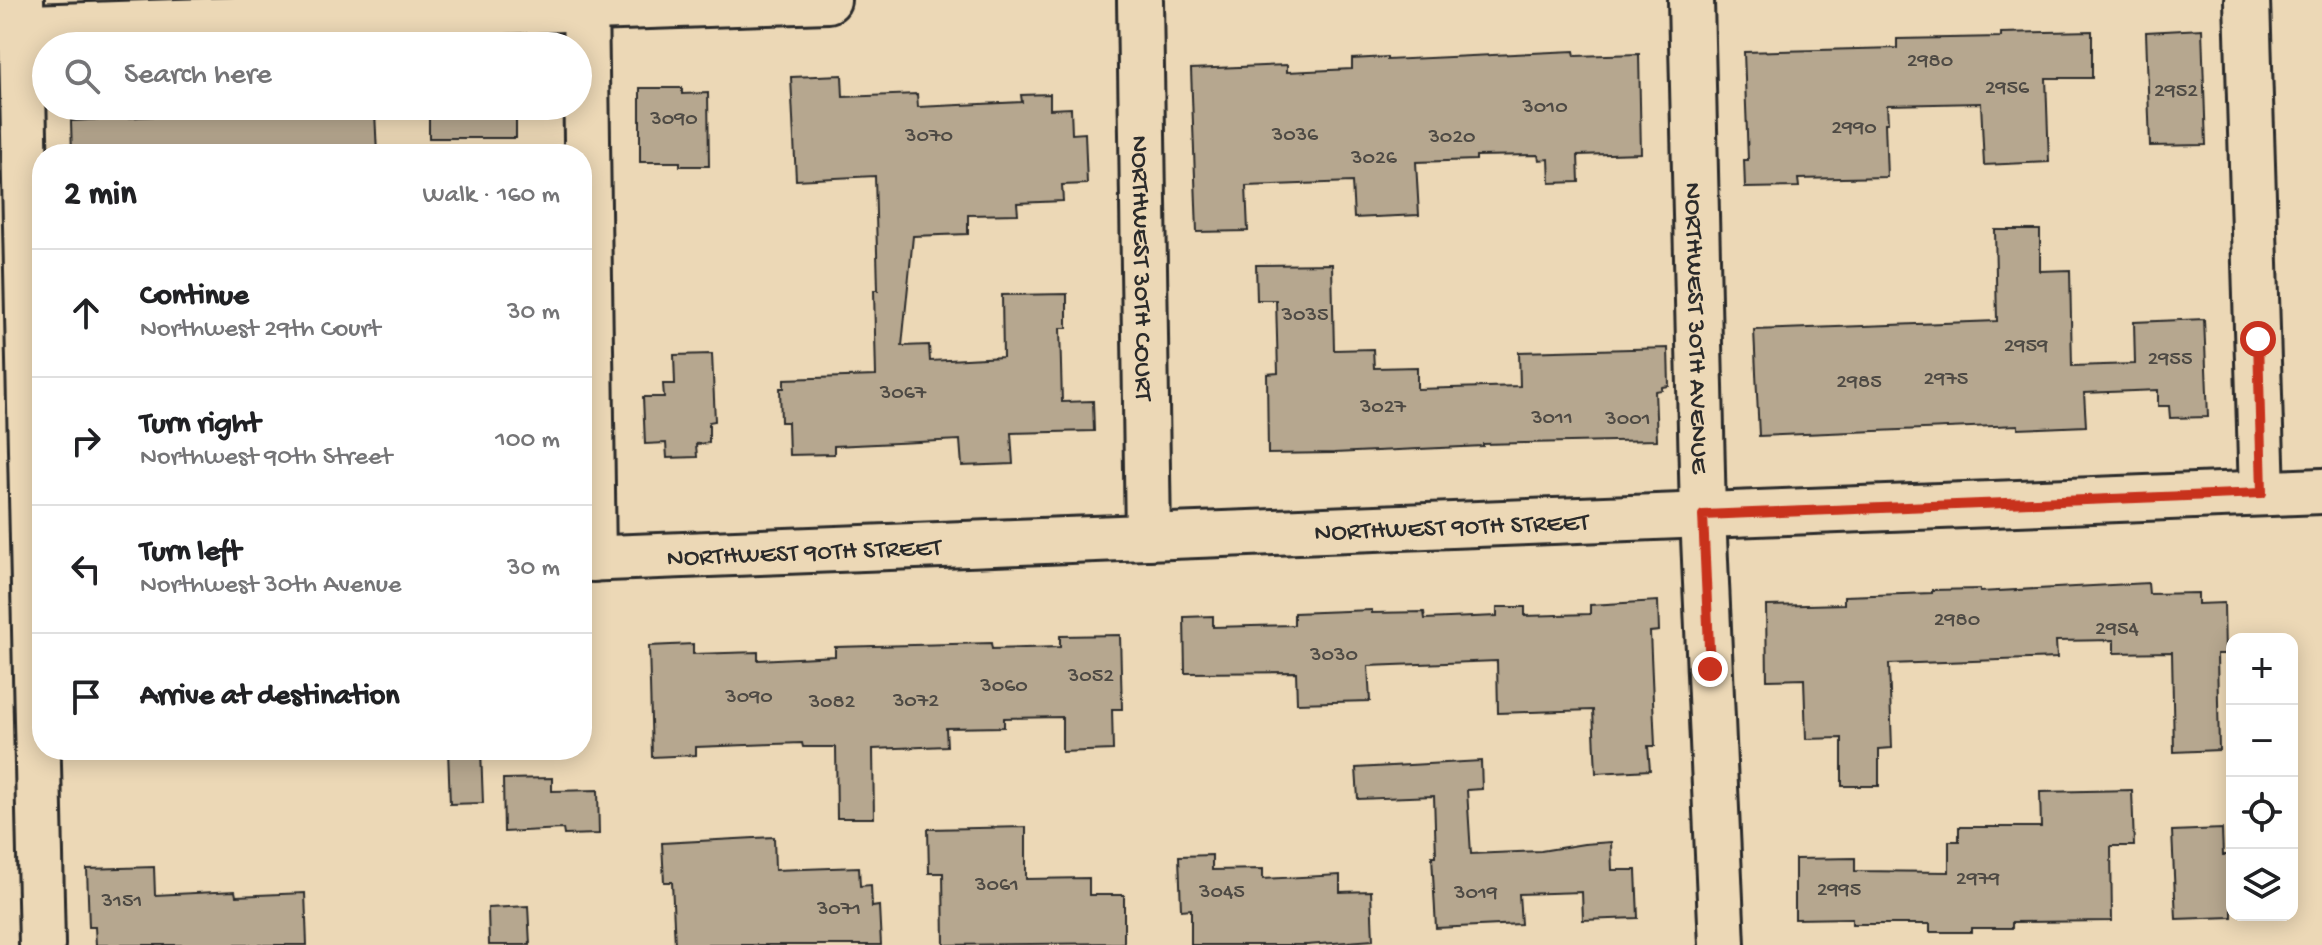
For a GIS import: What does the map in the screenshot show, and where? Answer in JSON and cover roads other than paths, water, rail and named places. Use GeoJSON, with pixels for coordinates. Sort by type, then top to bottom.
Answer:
{"type":"FeatureCollection","features":[{"type":"Feature","properties":{"kind":"street"},"geometry":{"type":"LineString","coordinates":[[32,731],[25,581],[14,19],[828,0]]}},
{"type":"Feature","properties":{"kind":"street","name":"NORTHWEST 30TH COURT"},"geometry":{"type":"LineString","coordinates":[[1140,0],[1148,537]]}},
{"type":"Feature","properties":{"kind":"street","name":"NORTHWEST 30TH AVENUE"},"geometry":{"type":"LineString","coordinates":[[1691,0],[1703,515],[1722,945]]}},
{"type":"Feature","properties":{"kind":"street"},"geometry":{"type":"LineString","coordinates":[[2247,0],[2262,493]]}},
{"type":"Feature","properties":{"kind":"street"},"geometry":{"type":"LineString","coordinates":[[585,4],[585,32]]}},
{"type":"Feature","properties":{"kind":"street"},"geometry":{"type":"LineString","coordinates":[[586,120],[586,144]]}},
{"type":"Feature","properties":{"kind":"street","name":"NORTHWEST 90TH STREET"},"geometry":{"type":"LineString","coordinates":[[592,559],[2322,491]]}},
{"type":"Feature","properties":{"kind":"street"},"geometry":{"type":"LineString","coordinates":[[33,760],[42,945]]}}]}
